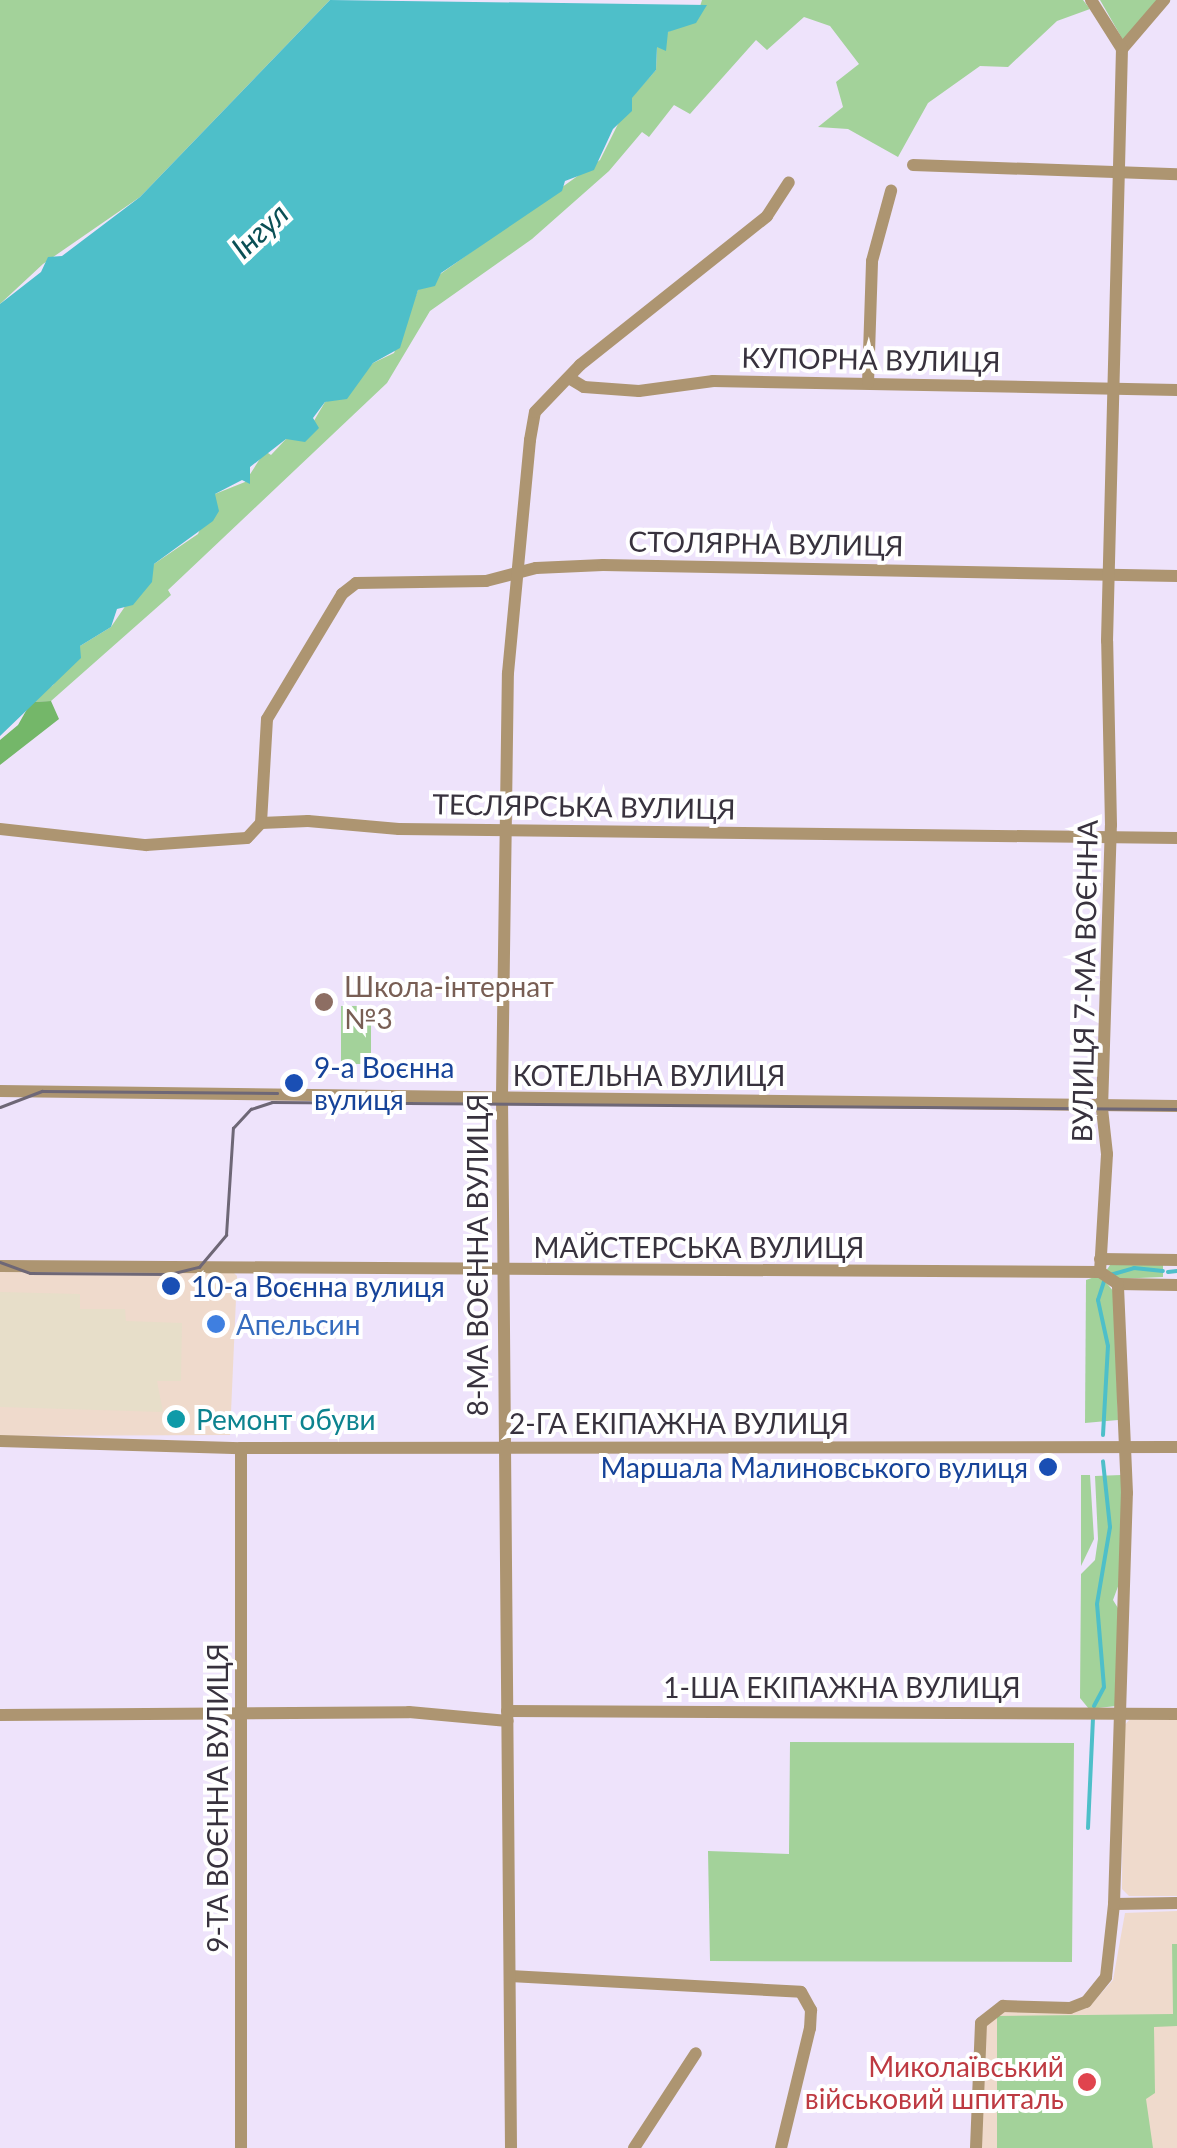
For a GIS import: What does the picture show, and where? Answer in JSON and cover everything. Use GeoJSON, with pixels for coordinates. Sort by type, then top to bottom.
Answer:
{"type":"FeatureCollection","features":[{"type":"Feature","properties":{"kind":"street"},"geometry":{"type":"LineString","coordinates":[[1091,0],[1122,49],[1164,0]]}},
{"type":"Feature","properties":{"kind":"street","name":"ВУЛИЦЯ 7-МА ВОЄННА"},"geometry":{"type":"LineString","coordinates":[[1100,1266],[1107,1154],[1102,1105],[1122,49]]}},
{"type":"Feature","properties":{"kind":"street"},"geometry":{"type":"LineString","coordinates":[[913,165],[1177,174]]}},
{"type":"Feature","properties":{"kind":"street","name":"8-МА ВОЄННА ВУЛИЦЯ"},"geometry":{"type":"LineString","coordinates":[[511,2148],[502,1448],[507,1271],[502,1099],[513,574],[535,412],[568,378],[767,216],[789,182]]}},
{"type":"Feature","properties":{"kind":"street"},"geometry":{"type":"LineString","coordinates":[[868,384],[870,275],[891,191]]}},
{"type":"Feature","properties":{"kind":"street","name":"КУПОРНА ВУЛИЦЯ"},"geometry":{"type":"LineString","coordinates":[[568,378],[584,387],[639,391],[713,381],[1177,390]]}},
{"type":"Feature","properties":{"kind":"street","name":"СТОЛЯРНА ВУЛИЦЯ"},"geometry":{"type":"LineString","coordinates":[[261,823],[266,719],[342,594],[356,584],[486,581],[513,574],[603,565],[1177,576]]}},
{"type":"Feature","properties":{"kind":"street","name":"ТЕСЛЯРСЬКА ВУЛИЦЯ"},"geometry":{"type":"LineString","coordinates":[[0,829],[146,845],[246,838],[261,823],[1177,838]]}},
{"type":"Feature","properties":{"kind":"street","name":"КОТЕЛЬНА ВУЛИЦЯ"},"geometry":{"type":"LineString","coordinates":[[0,1091],[1177,1106]]}},
{"type":"Feature","properties":{"kind":"street","name":"МАЙСТЕРСЬКА ВУЛИЦЯ"},"geometry":{"type":"LineString","coordinates":[[0,1266],[507,1271],[1100,1266],[1177,1260]]}},
{"type":"Feature","properties":{"kind":"street"},"geometry":{"type":"LineString","coordinates":[[976,2148],[981,2023],[1003,2006],[1070,2008],[1086,2002],[1110,1963],[1120,1714],[1123,1447],[1118,1284],[1100,1266]]}},
{"type":"Feature","properties":{"kind":"street"},"geometry":{"type":"LineString","coordinates":[[1118,1284],[1177,1285]]}},
{"type":"Feature","properties":{"kind":"street","name":"2-ГА ЕКІПАЖНА ВУЛИЦЯ"},"geometry":{"type":"LineString","coordinates":[[0,1441],[241,1448],[1177,1446]]}},
{"type":"Feature","properties":{"kind":"street","name":"9-ТА ВОЄННА ВУЛИЦЯ"},"geometry":{"type":"LineString","coordinates":[[241,1448],[242,2148]]}},
{"type":"Feature","properties":{"kind":"street","name":"1-ША ЕКІПАЖНА ВУЛИЦЯ"},"geometry":{"type":"LineString","coordinates":[[0,1715],[1177,1714]]}},
{"type":"Feature","properties":{"kind":"street"},"geometry":{"type":"LineString","coordinates":[[1114,1904],[1177,1903]]}},
{"type":"Feature","properties":{"kind":"street"},"geometry":{"type":"LineString","coordinates":[[510,1976],[792,1988],[806,1998],[811,2018],[781,2148]]}},
{"type":"Feature","properties":{"kind":"street"},"geometry":{"type":"LineString","coordinates":[[634,2148],[696,2052]]}},
{"type":"Feature","properties":{"kind":"shaded area"},"geometry":{"type":"Polygon","coordinates":[[[0,1270],[231,1270],[237,1276],[230,1435],[0,1436],[0,1270]]]}},
{"type":"Feature","properties":{"kind":"shaded area"},"geometry":{"type":"Polygon","coordinates":[[[0,1292],[80,1294],[80,1309],[125,1309],[126,1321],[182,1323],[181,1381],[157,1381],[163,1412],[0,1407],[0,1292]]]}},
{"type":"Feature","properties":{"kind":"shaded area"},"geometry":{"type":"Polygon","coordinates":[[[1130,1719],[1177,1720],[1177,1896],[1129,1896],[1122,1889],[1123,1727],[1130,1719]]]}},
{"type":"Feature","properties":{"kind":"shaded area","name":"Миколаївський військовий шпиталь"},"geometry":{"type":"Polygon","coordinates":[[[1177,1911],[1177,2148],[981,2148],[986,2025],[1002,2011],[1088,2008],[1113,1980],[1125,1913],[1177,1911]]]}},
{"type":"Feature","properties":{"kind":"green space"},"geometry":{"type":"Polygon","coordinates":[[[0,0],[330,0],[140,197],[43,264],[0,304],[0,0]]]}},
{"type":"Feature","properties":{"kind":"green space"},"geometry":{"type":"Polygon","coordinates":[[[702,0],[1083,0],[1090,9],[1057,21],[1008,67],[980,66],[928,103],[898,157],[848,129],[818,127],[843,107],[836,82],[859,64],[830,26],[804,17],[767,50],[756,40],[690,114],[674,105],[649,137],[642,132],[609,171],[532,239],[430,311],[387,383],[168,590],[171,595],[51,701],[31,702],[53,685],[80,646],[111,627],[154,564],[198,534],[215,494],[245,482],[265,451],[271,455],[286,439],[305,436],[325,402],[347,393],[373,363],[394,353],[418,290],[600,160],[631,98],[656,70],[657,46],[668,32],[697,16],[702,0]]]}},
{"type":"Feature","properties":{"kind":"green space"},"geometry":{"type":"Polygon","coordinates":[[[1100,0],[1160,0],[1123,40],[1100,0]]]}},
{"type":"Feature","properties":{"kind":"green space"},"geometry":{"type":"Polygon","coordinates":[[[51,701],[59,719],[0,765],[0,740],[18,725],[31,702],[51,701]]]}},
{"type":"Feature","properties":{"kind":"green space"},"geometry":{"type":"Polygon","coordinates":[[[341,1006],[371,1006],[371,1064],[341,1064],[341,1006]]]}},
{"type":"Feature","properties":{"kind":"green space"},"geometry":{"type":"Polygon","coordinates":[[[1112,1262],[1163,1265],[1163,1277],[1115,1279],[1106,1271],[1112,1262]]]}},
{"type":"Feature","properties":{"kind":"green space"},"geometry":{"type":"Polygon","coordinates":[[[1100,1275],[1114,1292],[1118,1420],[1085,1423],[1086,1280],[1100,1275]]]}},
{"type":"Feature","properties":{"kind":"green space"},"geometry":{"type":"Polygon","coordinates":[[[1081,1475],[1090,1475],[1094,1539],[1081,1566],[1081,1475]]]}},
{"type":"Feature","properties":{"kind":"green space"},"geometry":{"type":"Polygon","coordinates":[[[1121,1475],[1123,1573],[1113,1600],[1121,1613],[1116,1706],[1089,1709],[1080,1698],[1081,1574],[1095,1560],[1098,1539],[1095,1476],[1121,1475]]]}},
{"type":"Feature","properties":{"kind":"green space"},"geometry":{"type":"Polygon","coordinates":[[[790,1742],[1074,1743],[1072,1962],[710,1961],[708,1851],[789,1854],[790,1742]]]}},
{"type":"Feature","properties":{"kind":"green space","name":"Миколаївський військовий шпиталь"},"geometry":{"type":"Polygon","coordinates":[[[1172,1944],[1177,1944],[1177,2026],[1154,2027],[1155,2093],[1146,2099],[1153,2148],[997,2148],[997,2016],[1173,2014],[1172,1944]]]}},
{"type":"Feature","properties":{"kind":"water","name":"Інгул"},"geometry":{"type":"Polygon","coordinates":[[[330,0],[707,5],[696,23],[668,32],[666,51],[657,47],[656,70],[632,98],[632,111],[613,129],[594,170],[565,181],[562,191],[441,273],[435,286],[418,290],[400,348],[373,363],[347,399],[325,402],[313,418],[319,428],[305,442],[286,439],[250,467],[250,484],[242,480],[215,494],[219,511],[213,521],[154,564],[152,582],[133,605],[117,609],[111,627],[80,646],[81,658],[0,736],[0,304],[41,272],[48,257],[62,256],[140,197],[330,0]]]}},
{"type":"Feature","properties":{"kind":"waterway"},"geometry":{"type":"LineString","coordinates":[[1110,1275],[1134,1268],[1163,1271]]}},
{"type":"Feature","properties":{"kind":"waterway"},"geometry":{"type":"LineString","coordinates":[[1168,1272],[1177,1271]]}},
{"type":"Feature","properties":{"kind":"waterway"},"geometry":{"type":"LineString","coordinates":[[1103,1435],[1108,1346],[1098,1300],[1104,1282]]}},
{"type":"Feature","properties":{"kind":"waterway"},"geometry":{"type":"LineString","coordinates":[[1094,1706],[1104,1687],[1097,1604],[1110,1527],[1103,1461]]}},
{"type":"Feature","properties":{"kind":"waterway"},"geometry":{"type":"LineString","coordinates":[[1088,1828],[1093,1719]]}},
{"type":"Feature","properties":{"kind":"tram line"},"geometry":{"type":"LineString","coordinates":[[0,1107],[42,1091],[277,1093]]}},
{"type":"Feature","properties":{"kind":"tram line"},"geometry":{"type":"LineString","coordinates":[[0,1262],[30,1273],[170,1274],[199,1267],[226,1235],[233,1128],[251,1109],[272,1102],[1177,1109]]}},
{"type":"Feature","properties":{"kind":"place","name":"Школа-інтернат №3"},"geometry":{"type":"Point","coordinates":[324,1002]}},
{"type":"Feature","properties":{"kind":"place","name":"9-а Воєнна вулиця"},"geometry":{"type":"Point","coordinates":[294,1083]}},
{"type":"Feature","properties":{"kind":"place","name":"10-а Воєнна вулиця"},"geometry":{"type":"Point","coordinates":[171,1286]}},
{"type":"Feature","properties":{"kind":"place","name":"Апельсин"},"geometry":{"type":"Point","coordinates":[216,1324]}},
{"type":"Feature","properties":{"kind":"place","name":"Ремонт обуви"},"geometry":{"type":"Point","coordinates":[176,1419]}},
{"type":"Feature","properties":{"kind":"place","name":"Маршала Малиновського вулиця"},"geometry":{"type":"Point","coordinates":[1048,1467]}},
{"type":"Feature","properties":{"kind":"place","name":"Миколаївський військовий шпиталь"},"geometry":{"type":"Point","coordinates":[1087,2082]}}]}
